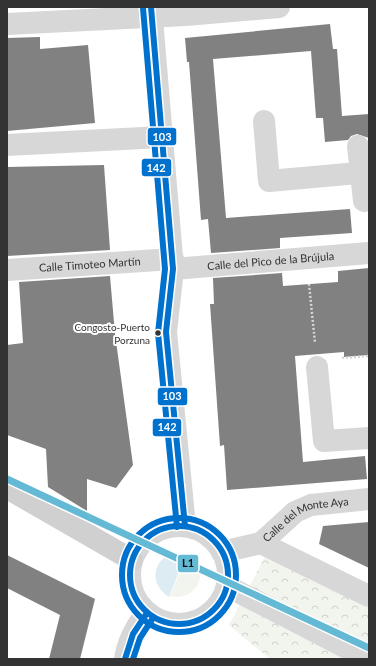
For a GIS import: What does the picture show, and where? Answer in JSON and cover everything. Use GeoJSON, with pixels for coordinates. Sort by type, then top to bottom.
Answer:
{"type":"FeatureCollection","features":[{"type":"Feature","properties":{"kind":"street"},"geometry":{"type":"LineString","coordinates":[[7,24],[152,12],[279,7]]}},
{"type":"Feature","properties":{"kind":"street"},"geometry":{"type":"LineString","coordinates":[[152,12],[173,264],[166,332],[185,526]]}},
{"type":"Feature","properties":{"kind":"street"},"geometry":{"type":"LineString","coordinates":[[264,121],[269,181],[365,173]]}},
{"type":"Feature","properties":{"kind":"street"},"geometry":{"type":"LineString","coordinates":[[7,145],[162,137]]}},
{"type":"Feature","properties":{"kind":"street"},"geometry":{"type":"LineString","coordinates":[[358,146],[365,173],[364,201]]}},
{"type":"Feature","properties":{"kind":"street","name":"Calle del Pico de la Brújula"},"geometry":{"type":"LineString","coordinates":[[173,264],[369,252]]}},
{"type":"Feature","properties":{"kind":"street","name":"Calle Timoteo Martín"},"geometry":{"type":"LineString","coordinates":[[7,270],[173,264]]}},
{"type":"Feature","properties":{"kind":"street"},"geometry":{"type":"LineString","coordinates":[[317,367],[324,441],[369,438]]}},
{"type":"Feature","properties":{"kind":"street"},"geometry":{"type":"LineString","coordinates":[[7,488],[132,560]]}},
{"type":"Feature","properties":{"kind":"street","name":"Calle del Monte Aya"},"geometry":{"type":"LineString","coordinates":[[222,552],[261,543],[295,512],[311,505],[369,499]]}},
{"type":"Feature","properties":{"kind":"street"},"geometry":{"type":"LineString","coordinates":[[185,526],[202,532],[212,539],[222,552],[227,567],[226,586],[221,600],[211,612],[195,621],[178,624],[161,621],[147,613],[134,596],[129,580],[132,560],[138,547],[150,535],[167,527],[185,526]]}},
{"type":"Feature","properties":{"kind":"street"},"geometry":{"type":"LineString","coordinates":[[261,543],[369,596]]}},
{"type":"Feature","properties":{"kind":"street"},"geometry":{"type":"LineString","coordinates":[[226,586],[368,659]]}},
{"type":"Feature","properties":{"kind":"street"},"geometry":{"type":"LineString","coordinates":[[125,659],[128,641],[139,622],[147,613]]}},
{"type":"Feature","properties":{"kind":"path"},"geometry":{"type":"LineString","coordinates":[[309,278],[316,346]]}},
{"type":"Feature","properties":{"kind":"path"},"geometry":{"type":"LineString","coordinates":[[339,359],[369,356]]}},
{"type":"Feature","properties":{"kind":"green space"},"geometry":{"type":"Polygon","coordinates":[[[187,555],[195,561],[199,568],[200,576],[198,583],[188,594],[180,597],[170,596],[187,555]]]}},
{"type":"Feature","properties":{"kind":"green space"},"geometry":{"type":"Polygon","coordinates":[[[265,557],[369,603],[369,659],[270,659],[229,625],[265,557]]]}},
{"type":"Feature","properties":{"kind":"shaded area"},"geometry":{"type":"Polygon","coordinates":[[[172,553],[186,554],[169,597],[158,586],[156,574],[160,562],[172,553]]]}},
{"type":"Feature","properties":{"kind":"building"},"geometry":{"type":"Polygon","coordinates":[[[330,24],[333,49],[337,49],[342,116],[369,114],[369,138],[357,134],[351,136],[348,140],[325,142],[323,118],[316,118],[311,51],[213,59],[226,218],[350,209],[352,233],[280,238],[280,248],[211,253],[208,219],[201,220],[189,62],[187,62],[185,38],[330,24]]]}},
{"type":"Feature","properties":{"kind":"building"},"geometry":{"type":"Polygon","coordinates":[[[40,37],[40,49],[88,45],[95,123],[7,131],[7,38],[40,37]]]}},
{"type":"Feature","properties":{"kind":"building"},"geometry":{"type":"Polygon","coordinates":[[[104,165],[110,250],[7,256],[7,167],[104,165]]]}},
{"type":"Feature","properties":{"kind":"building"},"geometry":{"type":"Polygon","coordinates":[[[369,268],[369,355],[344,357],[344,352],[295,356],[303,462],[365,456],[367,479],[227,490],[224,445],[220,446],[210,304],[214,304],[213,278],[282,273],[283,286],[338,282],[338,271],[369,268]]]}},
{"type":"Feature","properties":{"kind":"building"},"geometry":{"type":"Polygon","coordinates":[[[110,276],[115,334],[133,465],[116,488],[87,479],[87,511],[48,487],[46,449],[7,435],[7,345],[23,343],[19,282],[110,276]]]}},
{"type":"Feature","properties":{"kind":"building"},"geometry":{"type":"Polygon","coordinates":[[[369,522],[369,568],[319,544],[323,526],[369,522]]]}},
{"type":"Feature","properties":{"kind":"building"},"geometry":{"type":"Polygon","coordinates":[[[7,555],[95,599],[80,659],[49,659],[60,615],[7,588],[7,555]]]}},
{"type":"Feature","properties":{"kind":"transit line","name":"103"},"geometry":{"type":"LineString","coordinates":[[151,7],[173,269],[166,332],[185,526]]}},
{"type":"Feature","properties":{"kind":"transit line","name":"142"},"geometry":{"type":"LineString","coordinates":[[143,8],[165,269],[158,333],[177,527]]}},
{"type":"Feature","properties":{"kind":"transit line","name":"L1"},"geometry":{"type":"LineString","coordinates":[[7,479],[369,648]]}},
{"type":"Feature","properties":{"kind":"transit line","name":"142"},"geometry":{"type":"LineString","coordinates":[[179,518],[190,519],[201,523],[219,535],[231,553],[235,564],[236,575],[235,586],[231,597],[219,615],[201,627],[190,631],[179,632],[168,631],[157,627],[139,615],[127,597],[123,586],[122,575],[123,564],[127,553],[139,535],[157,523],[168,519],[179,518]]}},
{"type":"Feature","properties":{"kind":"transit line","name":"103"},"geometry":{"type":"LineString","coordinates":[[179,526],[198,530],[213,541],[224,556],[228,575],[224,594],[213,609],[198,620],[179,624],[160,620],[145,609],[134,594],[130,575],[134,556],[145,541],[160,530],[179,526]]}},
{"type":"Feature","properties":{"kind":"transit line","name":"103"},"geometry":{"type":"LineString","coordinates":[[125,659],[133,634],[147,613]]}},
{"type":"Feature","properties":{"kind":"transit line","name":"142"},"geometry":{"type":"LineString","coordinates":[[133,659],[140,638],[153,618]]}},
{"type":"Feature","properties":{"kind":"place","name":"Congosto-Puerto Porzuna"},"geometry":{"type":"Point","coordinates":[158,333]}}]}
